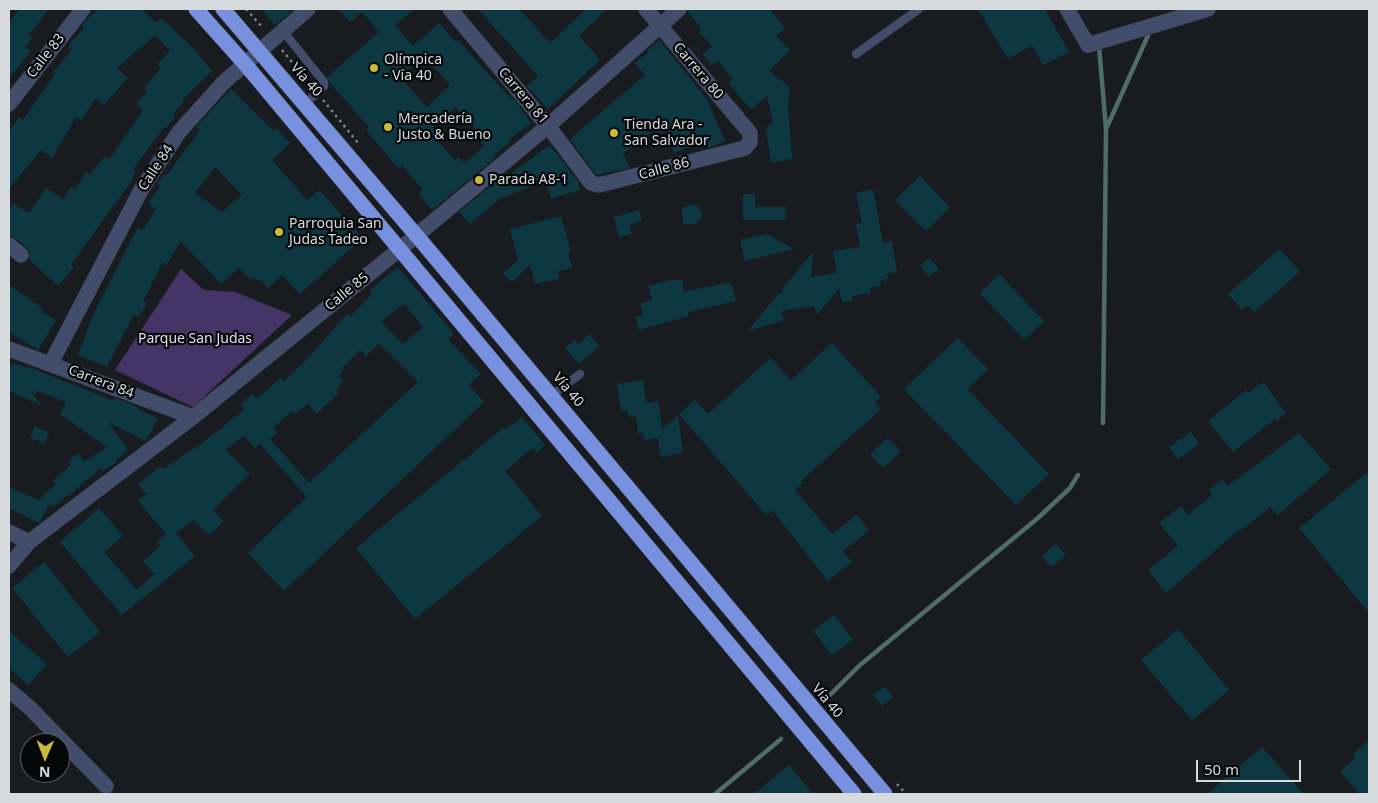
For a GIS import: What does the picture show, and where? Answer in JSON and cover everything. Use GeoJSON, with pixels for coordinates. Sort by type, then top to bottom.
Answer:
{"type":"FeatureCollection","features":[{"type":"Feature","properties":{"kind":"highway"},"geometry":{"type":"LineString","coordinates":[[196,9],[245,64],[854,794]]}},
{"type":"Feature","properties":{"kind":"highway","name":"Vía 40"},"geometry":{"type":"LineString","coordinates":[[223,9],[417,236],[885,794]]}},
{"type":"Feature","properties":{"kind":"street","name":"Calle 83"},"geometry":{"type":"LineString","coordinates":[[9,104],[83,9]]}},
{"type":"Feature","properties":{"kind":"street","name":"Calle 84"},"geometry":{"type":"LineString","coordinates":[[50,363],[140,190],[180,132],[224,82],[260,53],[308,9]]}},
{"type":"Feature","properties":{"kind":"street","name":"Carrera 81"},"geometry":{"type":"LineString","coordinates":[[450,9],[548,126],[594,185]]}},
{"type":"Feature","properties":{"kind":"street","name":"Carrera 80"},"geometry":{"type":"LineString","coordinates":[[646,9],[750,133]]}},
{"type":"Feature","properties":{"kind":"street","name":"Calle 85"},"geometry":{"type":"LineString","coordinates":[[9,566],[30,542],[193,417],[417,236],[548,126],[679,9]]}},
{"type":"Feature","properties":{"kind":"street"},"geometry":{"type":"LineString","coordinates":[[1067,9],[1088,44],[1208,9]]}},
{"type":"Feature","properties":{"kind":"street","name":"Calle 86"},"geometry":{"type":"LineString","coordinates":[[594,185],[604,185],[745,148],[750,142],[750,133]]}},
{"type":"Feature","properties":{"kind":"street"},"geometry":{"type":"LineString","coordinates":[[9,245],[21,255]]}},
{"type":"Feature","properties":{"kind":"street","name":"Carrera 84"},"geometry":{"type":"LineString","coordinates":[[9,348],[193,417]]}},
{"type":"Feature","properties":{"kind":"street"},"geometry":{"type":"LineString","coordinates":[[9,532],[30,542]]}},
{"type":"Feature","properties":{"kind":"street"},"geometry":{"type":"LineString","coordinates":[[9,690],[30,708],[106,786]]}},
{"type":"Feature","properties":{"kind":"lane"},"geometry":{"type":"LineString","coordinates":[[856,54],[919,9]]}},
{"type":"Feature","properties":{"kind":"lane"},"geometry":{"type":"LineString","coordinates":[[278,35],[322,78],[324,86],[305,104]]}},
{"type":"Feature","properties":{"kind":"lane"},"geometry":{"type":"LineString","coordinates":[[551,396],[580,374]]}},
{"type":"Feature","properties":{"kind":"path"},"geometry":{"type":"LineString","coordinates":[[246,9],[278,35],[317,93],[360,145]]}},
{"type":"Feature","properties":{"kind":"green space","name":"Parque San Judas"},"geometry":{"type":"Polygon","coordinates":[[[181,269],[204,290],[235,292],[292,315],[193,407],[115,370],[181,269]]]}},
{"type":"Feature","properties":{"kind":"building"},"geometry":{"type":"Polygon","coordinates":[[[20,9],[49,9],[29,35],[33,37],[25,47],[31,51],[9,78],[9,22],[20,9]]]}},
{"type":"Feature","properties":{"kind":"building"},"geometry":{"type":"Polygon","coordinates":[[[99,9],[142,9],[155,23],[161,18],[195,50],[212,71],[183,99],[184,101],[173,114],[176,116],[166,128],[164,127],[133,169],[136,171],[132,177],[134,178],[71,265],[74,267],[58,286],[29,259],[30,252],[27,248],[15,238],[9,236],[9,209],[13,203],[29,213],[46,188],[63,199],[71,186],[75,189],[86,172],[90,175],[105,156],[109,160],[143,110],[136,104],[147,91],[144,88],[161,68],[157,64],[170,51],[155,35],[117,68],[128,78],[104,105],[96,98],[81,120],[76,117],[52,158],[41,150],[9,189],[9,132],[19,117],[23,120],[55,74],[53,72],[72,50],[68,46],[84,28],[82,26],[84,22],[99,9]]]}},
{"type":"Feature","properties":{"kind":"building"},"geometry":{"type":"Polygon","coordinates":[[[261,9],[294,9],[275,25],[261,9]]]}},
{"type":"Feature","properties":{"kind":"building"},"geometry":{"type":"Polygon","coordinates":[[[338,9],[414,9],[395,25],[413,46],[439,23],[456,42],[458,40],[511,99],[513,98],[531,123],[508,140],[510,142],[493,156],[495,158],[432,210],[419,194],[423,190],[402,165],[398,168],[385,153],[366,130],[369,127],[330,83],[327,77],[379,32],[362,12],[350,22],[338,9]],[[424,55],[400,77],[427,107],[450,85],[424,55]],[[455,107],[432,128],[437,134],[434,137],[455,160],[459,157],[464,163],[484,146],[472,132],[476,129],[455,107]]]}},
{"type":"Feature","properties":{"kind":"building"},"geometry":{"type":"Polygon","coordinates":[[[478,9],[519,9],[550,43],[586,9],[607,9],[579,36],[600,60],[548,109],[527,86],[538,76],[478,9]]]}},
{"type":"Feature","properties":{"kind":"building"},"geometry":{"type":"Polygon","coordinates":[[[688,9],[770,9],[785,29],[776,36],[790,50],[769,71],[790,87],[788,107],[792,159],[771,163],[766,128],[773,122],[767,96],[751,109],[728,83],[733,79],[718,61],[712,65],[702,54],[712,46],[699,32],[702,29],[688,12],[688,9]]]}},
{"type":"Feature","properties":{"kind":"building"},"geometry":{"type":"Polygon","coordinates":[[[978,9],[1045,9],[1069,52],[1043,65],[1032,45],[1008,59],[978,9]]]}},
{"type":"Feature","properties":{"kind":"building"},"geometry":{"type":"Polygon","coordinates":[[[659,40],[707,99],[725,141],[708,148],[705,140],[674,153],[665,131],[658,136],[655,130],[623,154],[630,168],[596,175],[570,139],[645,75],[635,63],[648,53],[647,51],[659,40]]]}},
{"type":"Feature","properties":{"kind":"building"},"geometry":{"type":"Polygon","coordinates":[[[231,89],[274,131],[276,128],[290,143],[272,160],[307,200],[319,190],[363,238],[300,294],[282,275],[268,288],[260,280],[250,279],[239,267],[221,284],[181,241],[167,264],[163,262],[143,301],[147,303],[139,317],[134,314],[107,367],[78,355],[93,315],[132,238],[138,228],[143,230],[156,209],[148,203],[160,186],[157,184],[165,174],[167,175],[200,130],[196,127],[231,89]],[[215,167],[195,193],[222,212],[242,195],[215,167]]]}},
{"type":"Feature","properties":{"kind":"building"},"geometry":{"type":"Polygon","coordinates":[[[550,145],[579,183],[580,190],[551,199],[546,181],[499,199],[470,224],[459,212],[507,172],[509,175],[550,145]]]}},
{"type":"Feature","properties":{"kind":"building"},"geometry":{"type":"Polygon","coordinates":[[[920,176],[950,207],[926,231],[895,200],[920,176]]]}},
{"type":"Feature","properties":{"kind":"building"},"geometry":{"type":"Polygon","coordinates":[[[873,189],[883,243],[892,241],[897,272],[887,274],[888,279],[880,281],[881,286],[870,288],[870,293],[852,296],[853,301],[842,302],[839,288],[818,314],[813,306],[781,311],[784,320],[748,331],[778,294],[783,293],[782,289],[813,252],[811,277],[837,273],[833,251],[860,247],[856,224],[862,223],[856,193],[873,189]]]}},
{"type":"Feature","properties":{"kind":"building"},"geometry":{"type":"Polygon","coordinates":[[[743,194],[755,194],[755,207],[786,207],[785,220],[743,220],[743,194]]]}},
{"type":"Feature","properties":{"kind":"building"},"geometry":{"type":"Polygon","coordinates":[[[689,204],[698,206],[702,214],[701,219],[694,224],[683,224],[682,209],[689,204]]]}},
{"type":"Feature","properties":{"kind":"building"},"geometry":{"type":"Polygon","coordinates":[[[639,210],[642,221],[629,225],[632,234],[619,237],[614,217],[639,210]]]}},
{"type":"Feature","properties":{"kind":"building"},"geometry":{"type":"Polygon","coordinates":[[[561,216],[571,252],[568,253],[572,268],[558,271],[559,279],[535,284],[530,265],[512,282],[503,273],[518,260],[510,229],[561,216]]]}},
{"type":"Feature","properties":{"kind":"building"},"geometry":{"type":"Polygon","coordinates":[[[767,234],[794,249],[745,261],[740,240],[767,234]]]}},
{"type":"Feature","properties":{"kind":"building"},"geometry":{"type":"Polygon","coordinates":[[[1280,249],[1300,272],[1254,312],[1248,305],[1242,310],[1228,294],[1280,249]]]}},
{"type":"Feature","properties":{"kind":"building"},"geometry":{"type":"Polygon","coordinates":[[[930,258],[939,269],[929,277],[920,266],[930,258]]]}},
{"type":"Feature","properties":{"kind":"building"},"geometry":{"type":"Polygon","coordinates":[[[398,267],[454,334],[448,339],[481,374],[469,385],[484,402],[284,591],[248,553],[307,497],[260,444],[255,448],[244,436],[225,450],[250,474],[213,510],[224,521],[209,535],[193,520],[176,533],[195,556],[122,615],[60,542],[99,508],[123,536],[104,552],[137,590],[154,574],[143,561],[160,546],[157,542],[166,534],[138,501],[146,494],[138,484],[161,466],[163,469],[205,441],[244,410],[240,405],[252,394],[257,399],[281,377],[284,381],[308,358],[347,314],[350,317],[372,294],[369,291],[398,267]],[[402,305],[381,321],[403,344],[423,327],[405,305],[402,305]],[[379,343],[366,356],[360,350],[342,368],[344,370],[339,376],[344,381],[336,389],[339,393],[317,414],[308,404],[296,414],[293,411],[273,428],[277,433],[270,439],[309,483],[418,382],[379,343]]]}},
{"type":"Feature","properties":{"kind":"building"},"geometry":{"type":"Polygon","coordinates":[[[999,274],[1044,321],[1024,340],[980,293],[999,274]]]}},
{"type":"Feature","properties":{"kind":"building"},"geometry":{"type":"Polygon","coordinates":[[[671,280],[683,280],[683,292],[731,282],[736,301],[688,312],[689,316],[639,330],[635,317],[643,315],[640,304],[652,300],[648,286],[671,280]]]}},
{"type":"Feature","properties":{"kind":"building"},"geometry":{"type":"Polygon","coordinates":[[[9,285],[38,305],[43,310],[42,312],[56,320],[38,350],[9,332],[9,285]]]}},
{"type":"Feature","properties":{"kind":"building"},"geometry":{"type":"Polygon","coordinates":[[[589,334],[600,346],[579,364],[565,348],[575,340],[579,344],[589,334]]]}},
{"type":"Feature","properties":{"kind":"building"},"geometry":{"type":"Polygon","coordinates":[[[958,338],[988,369],[967,389],[1049,474],[1016,505],[904,389],[958,338]]]}},
{"type":"Feature","properties":{"kind":"building"},"geometry":{"type":"Polygon","coordinates":[[[832,343],[881,397],[875,402],[881,409],[801,481],[803,483],[795,490],[832,534],[857,515],[869,531],[843,551],[852,562],[828,581],[772,510],[766,515],[679,414],[695,400],[708,414],[771,358],[791,380],[832,343]]]}},
{"type":"Feature","properties":{"kind":"building"},"geometry":{"type":"Polygon","coordinates":[[[14,363],[29,367],[114,401],[115,398],[136,406],[138,409],[158,419],[146,441],[108,422],[128,450],[115,461],[116,463],[103,471],[101,468],[54,507],[50,503],[39,523],[9,508],[9,487],[39,500],[56,484],[53,481],[71,465],[68,461],[78,453],[84,462],[107,447],[60,414],[66,402],[37,391],[36,395],[31,392],[41,405],[9,391],[9,364],[13,366],[14,363]]]}},
{"type":"Feature","properties":{"kind":"building"},"geometry":{"type":"Polygon","coordinates":[[[643,380],[646,403],[658,401],[662,429],[678,416],[683,453],[660,457],[658,438],[644,440],[643,433],[638,434],[636,416],[629,417],[628,410],[621,411],[617,384],[643,380]]]}},
{"type":"Feature","properties":{"kind":"building"},"geometry":{"type":"Polygon","coordinates":[[[1263,382],[1286,413],[1276,421],[1275,419],[1233,452],[1208,421],[1246,390],[1248,393],[1263,382]]]}},
{"type":"Feature","properties":{"kind":"building"},"geometry":{"type":"Polygon","coordinates":[[[522,417],[545,445],[537,452],[533,448],[505,471],[542,516],[415,619],[356,548],[503,428],[505,430],[522,417]]]}},
{"type":"Feature","properties":{"kind":"building"},"geometry":{"type":"Polygon","coordinates":[[[35,426],[49,433],[44,444],[30,437],[35,426]]]}},
{"type":"Feature","properties":{"kind":"building"},"geometry":{"type":"Polygon","coordinates":[[[1191,432],[1199,444],[1178,459],[1169,447],[1191,432]]]}},
{"type":"Feature","properties":{"kind":"building"},"geometry":{"type":"Polygon","coordinates":[[[1299,433],[1331,469],[1278,515],[1270,507],[1242,530],[1241,528],[1166,593],[1148,570],[1178,546],[1159,523],[1181,506],[1188,515],[1212,495],[1209,490],[1222,479],[1228,486],[1299,433]]]}},
{"type":"Feature","properties":{"kind":"building"},"geometry":{"type":"Polygon","coordinates":[[[887,438],[901,451],[883,468],[870,454],[887,438]]]}},
{"type":"Feature","properties":{"kind":"building"},"geometry":{"type":"Polygon","coordinates":[[[1369,471],[1369,613],[1299,528],[1369,471]]]}},
{"type":"Feature","properties":{"kind":"building"},"geometry":{"type":"Polygon","coordinates":[[[1056,544],[1066,555],[1051,567],[1042,556],[1056,544]]]}},
{"type":"Feature","properties":{"kind":"building"},"geometry":{"type":"Polygon","coordinates":[[[44,562],[100,632],[68,657],[12,588],[44,562]]]}},
{"type":"Feature","properties":{"kind":"building"},"geometry":{"type":"Polygon","coordinates":[[[834,615],[853,640],[832,655],[813,631],[834,615]]]}},
{"type":"Feature","properties":{"kind":"building"},"geometry":{"type":"Polygon","coordinates":[[[1178,629],[1229,690],[1192,720],[1141,660],[1178,629]]]}},
{"type":"Feature","properties":{"kind":"building"},"geometry":{"type":"Polygon","coordinates":[[[9,631],[47,664],[28,685],[9,668],[9,631]]]}},
{"type":"Feature","properties":{"kind":"building"},"geometry":{"type":"Polygon","coordinates":[[[884,686],[893,697],[882,706],[873,695],[884,686]]]}},
{"type":"Feature","properties":{"kind":"building"},"geometry":{"type":"Polygon","coordinates":[[[1369,740],[1369,794],[1360,794],[1340,772],[1356,757],[1353,754],[1369,740]]]}},
{"type":"Feature","properties":{"kind":"building"},"geometry":{"type":"Polygon","coordinates":[[[1262,747],[1304,794],[1207,794],[1262,747]]]}},
{"type":"Feature","properties":{"kind":"building"},"geometry":{"type":"Polygon","coordinates":[[[789,765],[813,794],[754,794],[789,765]]]}},
{"type":"Feature","properties":{"kind":"waterway"},"geometry":{"type":"LineString","coordinates":[[1107,127],[1150,31]]}},
{"type":"Feature","properties":{"kind":"waterway"},"geometry":{"type":"LineString","coordinates":[[1099,46],[1106,129],[1103,423]]}},
{"type":"Feature","properties":{"kind":"waterway"},"geometry":{"type":"LineString","coordinates":[[827,698],[860,665],[1038,518],[1070,488],[1078,475]]}},
{"type":"Feature","properties":{"kind":"waterway"},"geometry":{"type":"LineString","coordinates":[[715,794],[781,739]]}},
{"type":"Feature","properties":{"kind":"place","name":"Olímpica - Vía 40"},"geometry":{"type":"Point","coordinates":[374,68]}},
{"type":"Feature","properties":{"kind":"place","name":"Mercadería Justo & Bueno"},"geometry":{"type":"Point","coordinates":[388,127]}},
{"type":"Feature","properties":{"kind":"place","name":"Tienda Ara - San Salvador"},"geometry":{"type":"Point","coordinates":[614,133]}},
{"type":"Feature","properties":{"kind":"place","name":"Parada A8-1"},"geometry":{"type":"Point","coordinates":[479,180]}},
{"type":"Feature","properties":{"kind":"place","name":"Parroquia San Judas Tadeo"},"geometry":{"type":"Point","coordinates":[279,232]}}]}
